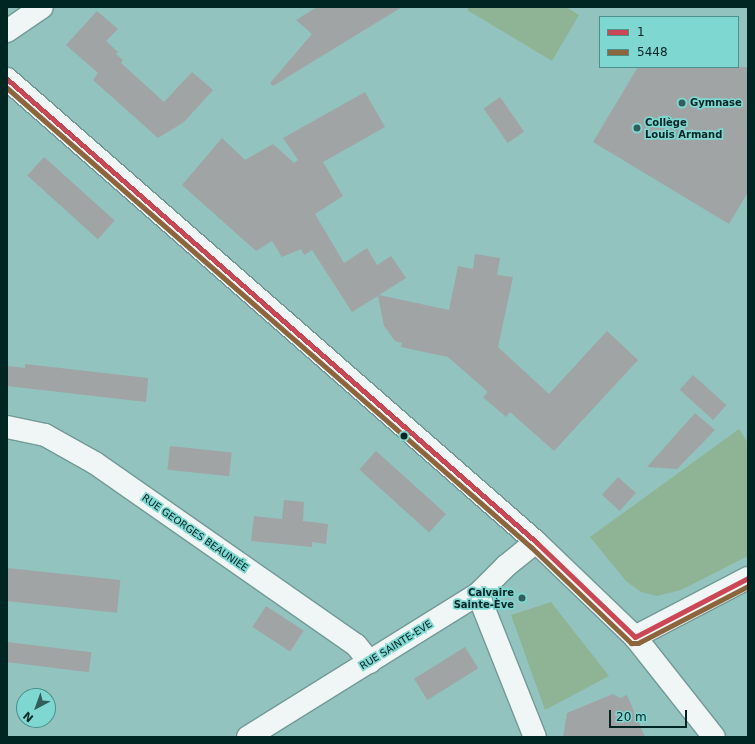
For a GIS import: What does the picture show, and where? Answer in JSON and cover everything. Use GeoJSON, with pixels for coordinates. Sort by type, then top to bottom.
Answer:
{"type":"FeatureCollection","features":[{"type":"Feature","properties":{"kind":"street"},"geometry":{"type":"LineString","coordinates":[[7,31],[42,7]]}},
{"type":"Feature","properties":{"kind":"street"},"geometry":{"type":"LineString","coordinates":[[7,79],[536,542],[635,637],[714,737]]}},
{"type":"Feature","properties":{"kind":"street","name":"RUE GEORGES BEAUNIÉE"},"geometry":{"type":"LineString","coordinates":[[7,427],[45,435],[95,463],[356,644],[370,662]]}},
{"type":"Feature","properties":{"kind":"street","name":"RUE SAINTE-EVE"},"geometry":{"type":"LineString","coordinates":[[248,737],[478,594],[506,566],[536,542]]}},
{"type":"Feature","properties":{"kind":"street"},"geometry":{"type":"LineString","coordinates":[[635,637],[748,578]]}},
{"type":"Feature","properties":{"kind":"street"},"geometry":{"type":"LineString","coordinates":[[478,594],[535,737]]}},
{"type":"Feature","properties":{"kind":"green space"},"geometry":{"type":"Polygon","coordinates":[[[469,7],[566,7],[579,15],[552,61],[467,10],[469,7]]]}},
{"type":"Feature","properties":{"kind":"green space"},"geometry":{"type":"Polygon","coordinates":[[[739,429],[748,443],[748,556],[681,590],[657,596],[641,592],[626,581],[590,537],[739,429]]]}},
{"type":"Feature","properties":{"kind":"green space"},"geometry":{"type":"Polygon","coordinates":[[[551,602],[609,676],[545,710],[511,615],[551,602]]]}},
{"type":"Feature","properties":{"kind":"building"},"geometry":{"type":"Polygon","coordinates":[[[317,7],[402,7],[273,86],[270,83],[312,34],[296,20],[317,7]]]}},
{"type":"Feature","properties":{"kind":"building"},"geometry":{"type":"Polygon","coordinates":[[[97,11],[118,29],[106,41],[118,52],[116,54],[123,60],[121,63],[164,102],[192,72],[213,90],[184,122],[158,138],[93,80],[98,73],[66,45],[97,11]]]}},
{"type":"Feature","properties":{"kind":"building","name":"Gymnase"},"geometry":{"type":"Polygon","coordinates":[[[748,67],[748,192],[729,224],[593,142],[637,68],[748,67]]]}},
{"type":"Feature","properties":{"kind":"building"},"geometry":{"type":"Polygon","coordinates":[[[365,92],[385,127],[323,162],[343,196],[315,214],[344,263],[367,248],[377,265],[391,256],[406,278],[379,295],[449,310],[458,266],[473,269],[475,254],[500,258],[497,275],[513,277],[498,347],[549,394],[607,331],[638,360],[554,451],[510,412],[506,417],[483,397],[488,392],[448,357],[401,347],[402,343],[395,341],[384,326],[378,296],[352,312],[312,250],[304,255],[301,249],[282,257],[272,241],[256,251],[182,185],[222,138],[245,160],[273,144],[294,163],[298,160],[283,138],[365,92]]]}},
{"type":"Feature","properties":{"kind":"building"},"geometry":{"type":"Polygon","coordinates":[[[500,97],[524,131],[508,143],[484,108],[500,97]]]}},
{"type":"Feature","properties":{"kind":"building"},"geometry":{"type":"Polygon","coordinates":[[[44,157],[115,221],[98,239],[27,176],[44,157]]]}},
{"type":"Feature","properties":{"kind":"building"},"geometry":{"type":"Polygon","coordinates":[[[25,364],[148,378],[146,402],[7,386],[7,366],[25,368],[25,364]]]}},
{"type":"Feature","properties":{"kind":"building"},"geometry":{"type":"Polygon","coordinates":[[[693,375],[726,405],[713,420],[680,390],[693,375]]]}},
{"type":"Feature","properties":{"kind":"building"},"geometry":{"type":"Polygon","coordinates":[[[695,413],[715,430],[677,469],[647,467],[695,413]]]}},
{"type":"Feature","properties":{"kind":"building"},"geometry":{"type":"Polygon","coordinates":[[[170,446],[232,452],[229,476],[167,470],[170,446]]]}},
{"type":"Feature","properties":{"kind":"building"},"geometry":{"type":"Polygon","coordinates":[[[376,451],[446,514],[429,532],[359,470],[376,451]]]}},
{"type":"Feature","properties":{"kind":"building"},"geometry":{"type":"Polygon","coordinates":[[[618,477],[636,493],[620,511],[602,495],[618,477]]]}},
{"type":"Feature","properties":{"kind":"building"},"geometry":{"type":"Polygon","coordinates":[[[284,500],[304,502],[303,521],[328,524],[326,544],[312,542],[312,547],[251,541],[254,516],[282,519],[284,500]]]}},
{"type":"Feature","properties":{"kind":"building"},"geometry":{"type":"Polygon","coordinates":[[[7,568],[120,580],[117,613],[7,601],[7,568]]]}},
{"type":"Feature","properties":{"kind":"building"},"geometry":{"type":"Polygon","coordinates":[[[266,606],[304,631],[290,651],[252,627],[266,606]]]}},
{"type":"Feature","properties":{"kind":"building"},"geometry":{"type":"Polygon","coordinates":[[[7,642],[91,652],[89,672],[7,662],[7,642]]]}},
{"type":"Feature","properties":{"kind":"building"},"geometry":{"type":"Polygon","coordinates":[[[465,647],[478,668],[427,700],[414,679],[465,647]]]}},
{"type":"Feature","properties":{"kind":"building"},"geometry":{"type":"Polygon","coordinates":[[[613,694],[620,698],[627,695],[645,737],[563,737],[567,713],[613,694]]]}},
{"type":"Feature","properties":{"kind":"transit line","name":"1"},"geometry":{"type":"LineString","coordinates":[[7,79],[536,542],[635,637]]}},
{"type":"Feature","properties":{"kind":"transit line","name":"5448"},"geometry":{"type":"LineString","coordinates":[[7,88],[531,547],[631,643],[638,643],[748,586]]}},
{"type":"Feature","properties":{"kind":"transit line","name":"1"},"geometry":{"type":"LineString","coordinates":[[635,637],[748,578]]}},
{"type":"Feature","properties":{"kind":"place","name":"Gymnase"},"geometry":{"type":"Point","coordinates":[682,103]}},
{"type":"Feature","properties":{"kind":"place","name":"Collège Louis Armand"},"geometry":{"type":"Point","coordinates":[637,128]}},
{"type":"Feature","properties":{"kind":"place","name":"Calvaire Sainte-Ève"},"geometry":{"type":"Point","coordinates":[522,598]}}]}
